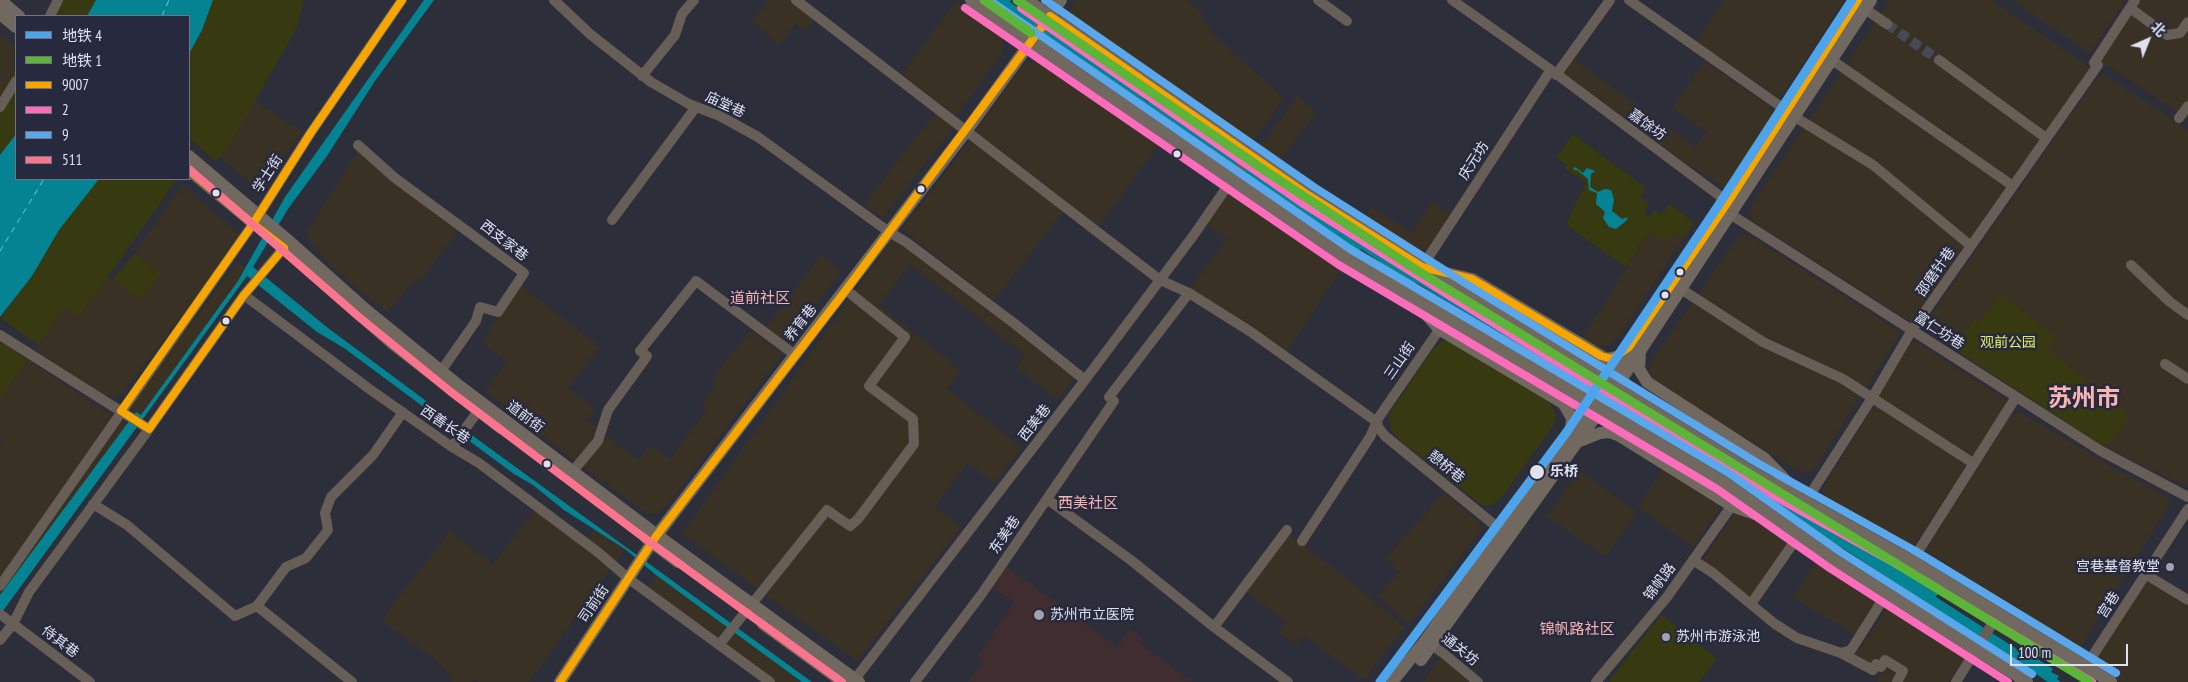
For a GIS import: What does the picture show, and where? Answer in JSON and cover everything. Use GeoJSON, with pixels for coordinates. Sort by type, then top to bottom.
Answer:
{"type":"FeatureCollection","features":[{"type":"Feature","properties":{"kind":"main road"},"geometry":{"type":"LineString","coordinates":[[0,0],[18,15]]}},
{"type":"Feature","properties":{"kind":"main road"},"geometry":{"type":"LineString","coordinates":[[971,0],[1033,39],[1235,176],[1310,234],[1740,494],[1887,593],[1980,645],[2027,682]]}},
{"type":"Feature","properties":{"kind":"main road"},"geometry":{"type":"LineString","coordinates":[[1027,0],[1048,19],[1247,158],[1463,293],[1615,377],[1754,473],[1912,561],[1996,618],[2086,666],[2111,682]]}},
{"type":"Feature","properties":{"kind":"main road","name":"养育巷"},"geometry":{"type":"LineString","coordinates":[[655,539],[967,130],[1061,0]]}},
{"type":"Feature","properties":{"kind":"main road"},"geometry":{"type":"LineString","coordinates":[[1422,267],[1472,279],[1606,359],[1617,357],[1635,349],[1865,3]]}},
{"type":"Feature","properties":{"kind":"main road"},"geometry":{"type":"LineString","coordinates":[[1791,114],[1832,60],[1865,3]]}},
{"type":"Feature","properties":{"kind":"main road"},"geometry":{"type":"LineString","coordinates":[[0,14],[15,26]]}},
{"type":"Feature","properties":{"kind":"main road","name":"道前街"},"geometry":{"type":"LineString","coordinates":[[190,157],[259,222]]}},
{"type":"Feature","properties":{"kind":"main road","name":"道前街"},"geometry":{"type":"LineString","coordinates":[[190,171],[287,244],[441,371],[572,472],[746,612],[852,681]]}},
{"type":"Feature","properties":{"kind":"main road"},"geometry":{"type":"LineString","coordinates":[[1392,682],[1429,643],[1574,439],[1615,377],[1681,288],[1729,208]]}},
{"type":"Feature","properties":{"kind":"main road","name":"道前街"},"geometry":{"type":"LineString","coordinates":[[287,244],[360,316],[478,411],[655,539]]}},
{"type":"Feature","properties":{"kind":"main road"},"geometry":{"type":"LineString","coordinates":[[1463,293],[1472,279]]}},
{"type":"Feature","properties":{"kind":"main road"},"geometry":{"type":"LineString","coordinates":[[1410,296],[1439,329],[1563,403],[1572,418],[1574,439]]}},
{"type":"Feature","properties":{"kind":"main road"},"geometry":{"type":"LineString","coordinates":[[1635,349],[1639,369],[1647,382],[1764,458],[1806,501]]}},
{"type":"Feature","properties":{"kind":"main road"},"geometry":{"type":"LineString","coordinates":[[1403,682],[1502,530],[1574,439],[1609,432],[1618,435],[1732,506],[1779,521]]}},
{"type":"Feature","properties":{"kind":"main road","name":"司前街"},"geometry":{"type":"LineString","coordinates":[[560,682],[655,539]]}},
{"type":"Feature","properties":{"kind":"street"},"geometry":{"type":"LineString","coordinates":[[50,15],[58,0]]}},
{"type":"Feature","properties":{"kind":"street","name":"学士街"},"geometry":{"type":"LineString","coordinates":[[0,586],[125,414],[259,222],[342,87],[402,0]]}},
{"type":"Feature","properties":{"kind":"street","name":"庙堂巷"},"geometry":{"type":"LineString","coordinates":[[554,0],[590,34],[642,76],[696,107],[720,116],[758,137],[889,232],[906,242],[1086,380]]}},
{"type":"Feature","properties":{"kind":"street"},"geometry":{"type":"LineString","coordinates":[[642,76],[675,35],[682,14],[694,0]]}},
{"type":"Feature","properties":{"kind":"street","name":"憩桥巷"},"geometry":{"type":"LineString","coordinates":[[796,0],[1160,280],[1189,293],[1251,332],[1377,422],[1378,427],[1385,436],[1502,530]]}},
{"type":"Feature","properties":{"kind":"street"},"geometry":{"type":"LineString","coordinates":[[1318,0],[1347,21]]}},
{"type":"Feature","properties":{"kind":"street","name":"嘉馀坊"},"geometry":{"type":"LineString","coordinates":[[1452,0],[1553,73],[1729,208]]}},
{"type":"Feature","properties":{"kind":"street","name":"庆元坊"},"geometry":{"type":"LineString","coordinates":[[1422,267],[1553,73],[1610,0]]}},
{"type":"Feature","properties":{"kind":"street"},"geometry":{"type":"LineString","coordinates":[[1629,0],[1791,114],[1873,165],[1971,246]]}},
{"type":"Feature","properties":{"kind":"street"},"geometry":{"type":"LineString","coordinates":[[1865,3],[1887,24]]}},
{"type":"Feature","properties":{"kind":"street"},"geometry":{"type":"LineString","coordinates":[[2133,4],[2167,35],[2180,33],[2188,22]]}},
{"type":"Feature","properties":{"kind":"street","name":"邵磨针巷"},"geometry":{"type":"LineString","coordinates":[[1806,501],[1872,398],[1912,330],[2046,138],[2096,64],[2133,4]]}},
{"type":"Feature","properties":{"kind":"street"},"geometry":{"type":"LineString","coordinates":[[1832,60],[2013,186]]}},
{"type":"Feature","properties":{"kind":"street"},"geometry":{"type":"LineString","coordinates":[[1939,60],[2046,138]]}},
{"type":"Feature","properties":{"kind":"street"},"geometry":{"type":"LineString","coordinates":[[0,108],[15,83]]}},
{"type":"Feature","properties":{"kind":"street"},"geometry":{"type":"LineString","coordinates":[[2179,118],[2188,106]]}},
{"type":"Feature","properties":{"kind":"street"},"geometry":{"type":"LineString","coordinates":[[612,220],[696,107]]}},
{"type":"Feature","properties":{"kind":"street","name":"西支家巷"},"geometry":{"type":"LineString","coordinates":[[358,145],[395,178],[524,273],[498,312],[480,307],[476,321],[441,371]]}},
{"type":"Feature","properties":{"kind":"street","name":"西美巷"},"geometry":{"type":"LineString","coordinates":[[852,681],[1086,380],[1247,158]]}},
{"type":"Feature","properties":{"kind":"street","name":"富仁坊巷"},"geometry":{"type":"LineString","coordinates":[[1729,208],[1912,330],[2101,451],[2188,497]]}},
{"type":"Feature","properties":{"kind":"street"},"geometry":{"type":"LineString","coordinates":[[0,640],[6,619],[29,592],[244,295],[268,264],[287,244]]}},
{"type":"Feature","properties":{"kind":"street"},"geometry":{"type":"LineString","coordinates":[[2131,265],[2170,302],[2188,315]]}},
{"type":"Feature","properties":{"kind":"street"},"geometry":{"type":"LineString","coordinates":[[572,472],[598,441],[608,410],[647,356],[640,351],[696,281],[795,355]]}},
{"type":"Feature","properties":{"kind":"street"},"geometry":{"type":"LineString","coordinates":[[1681,288],[1763,342],[1843,379],[1973,463]]}},
{"type":"Feature","properties":{"kind":"street"},"geometry":{"type":"LineString","coordinates":[[719,644],[827,510],[850,526],[858,519],[914,444],[912,418],[869,386],[904,337],[846,290]]}},
{"type":"Feature","properties":{"kind":"street","name":"东美巷"},"geometry":{"type":"LineString","coordinates":[[915,682],[981,595],[1047,499],[1112,399],[1189,293]]}},
{"type":"Feature","properties":{"kind":"street","name":"西善长巷"},"geometry":{"type":"LineString","coordinates":[[244,295],[368,388],[452,447],[479,463],[599,553],[629,580],[719,644],[767,681]]}},
{"type":"Feature","properties":{"kind":"street","name":"三山街"},"geometry":{"type":"LineString","coordinates":[[1302,541],[1370,437],[1377,422],[1448,317]]}},
{"type":"Feature","properties":{"kind":"street"},"geometry":{"type":"LineString","coordinates":[[0,335],[147,428]]}},
{"type":"Feature","properties":{"kind":"street"},"geometry":{"type":"LineString","coordinates":[[2165,364],[2188,379]]}},
{"type":"Feature","properties":{"kind":"street"},"geometry":{"type":"LineString","coordinates":[[1912,561],[2016,397]]}},
{"type":"Feature","properties":{"kind":"street"},"geometry":{"type":"LineString","coordinates":[[452,447],[478,411]]}},
{"type":"Feature","properties":{"kind":"street"},"geometry":{"type":"LineString","coordinates":[[93,504],[127,525],[235,616],[257,606],[286,567],[306,558],[328,530],[324,513],[331,497],[373,455],[403,412]]}},
{"type":"Feature","properties":{"kind":"street","name":"锦帆路"},"geometry":{"type":"LineString","coordinates":[[1596,682],[1652,615],[1740,494]]}},
{"type":"Feature","properties":{"kind":"street"},"geometry":{"type":"LineString","coordinates":[[1047,499],[1132,560],[1214,627],[1288,682]]}},
{"type":"Feature","properties":{"kind":"street","name":"宫巷"},"geometry":{"type":"LineString","coordinates":[[2086,666],[2188,509]]}},
{"type":"Feature","properties":{"kind":"street"},"geometry":{"type":"LineString","coordinates":[[1214,627],[1287,530]]}},
{"type":"Feature","properties":{"kind":"street"},"geometry":{"type":"LineString","coordinates":[[1751,604],[1799,535]]}},
{"type":"Feature","properties":{"kind":"street"},"geometry":{"type":"LineString","coordinates":[[1693,560],[1797,638],[1841,654],[1873,670],[1876,664],[1881,666],[1885,660],[1903,671],[1897,682]]}},
{"type":"Feature","properties":{"kind":"street"},"geometry":{"type":"LineString","coordinates":[[2145,574],[2188,600]]}},
{"type":"Feature","properties":{"kind":"street"},"geometry":{"type":"LineString","coordinates":[[1841,654],[1852,650],[1887,593]]}},
{"type":"Feature","properties":{"kind":"street"},"geometry":{"type":"LineString","coordinates":[[257,606],[352,682]]}},
{"type":"Feature","properties":{"kind":"street"},"geometry":{"type":"LineString","coordinates":[[1956,682],[1996,618]]}},
{"type":"Feature","properties":{"kind":"street","name":"侍其巷"},"geometry":{"type":"LineString","coordinates":[[6,619],[90,682]]}},
{"type":"Feature","properties":{"kind":"street","name":"通关坊"},"geometry":{"type":"LineString","coordinates":[[1429,643],[1478,682]]}},
{"type":"Feature","properties":{"kind":"shaded area"},"geometry":{"type":"Polygon","coordinates":[[[768,0],[797,0],[814,18],[805,31],[796,24],[779,45],[752,22],[768,0]]]}},
{"type":"Feature","properties":{"kind":"shaded area"},"geometry":{"type":"Polygon","coordinates":[[[1076,0],[1186,0],[1204,13],[1200,18],[1211,28],[1209,30],[1284,98],[1250,145],[1247,145],[1065,16],[1076,0]]]}},
{"type":"Feature","properties":{"kind":"shaded area"},"geometry":{"type":"Polygon","coordinates":[[[1724,0],[1845,0],[1780,99],[1695,42],[1724,0]]]}},
{"type":"Feature","properties":{"kind":"shaded area"},"geometry":{"type":"Polygon","coordinates":[[[1890,0],[1992,0],[2090,68],[1911,322],[1754,222],[1750,216],[1752,204],[1890,0]]]}},
{"type":"Feature","properties":{"kind":"shaded area"},"geometry":{"type":"Polygon","coordinates":[[[2012,0],[2126,0],[2090,53],[2012,0]]]}},
{"type":"Feature","properties":{"kind":"shaded area"},"geometry":{"type":"Polygon","coordinates":[[[2141,0],[2188,0],[2188,119],[2100,61],[2141,0]]]}},
{"type":"Feature","properties":{"kind":"shaded area"},"geometry":{"type":"Polygon","coordinates":[[[956,1],[997,30],[1004,44],[1001,55],[956,116],[902,74],[956,1]]]}},
{"type":"Feature","properties":{"kind":"shaded area"},"geometry":{"type":"Polygon","coordinates":[[[0,34],[15,46],[15,71],[0,96],[0,34]]]}},
{"type":"Feature","properties":{"kind":"shaded area"},"geometry":{"type":"Polygon","coordinates":[[[1571,57],[1696,147],[1706,131],[1672,108],[1704,61],[1770,106],[1774,116],[1728,190],[1686,163],[1561,72],[1571,57]]]}},
{"type":"Feature","properties":{"kind":"shaded area"},"geometry":{"type":"Polygon","coordinates":[[[1029,62],[1052,66],[1161,141],[1099,226],[975,131],[1023,65],[1029,62]]]}},
{"type":"Feature","properties":{"kind":"shaded area"},"geometry":{"type":"Polygon","coordinates":[[[2103,74],[2188,130],[2188,484],[2176,482],[2101,445],[2105,445],[2129,415],[2049,350],[2058,339],[2001,294],[1978,322],[1974,319],[1954,349],[1922,328],[2096,79],[2103,74]]]}},
{"type":"Feature","properties":{"kind":"shaded area"},"geometry":{"type":"Polygon","coordinates":[[[1297,96],[1317,111],[1278,163],[1259,149],[1297,96]]]}},
{"type":"Feature","properties":{"kind":"shaded area"},"geometry":{"type":"Polygon","coordinates":[[[255,101],[302,132],[260,192],[219,156],[233,139],[255,101]]]}},
{"type":"Feature","properties":{"kind":"shaded area"},"geometry":{"type":"Polygon","coordinates":[[[936,112],[954,127],[883,218],[864,204],[936,112]]]}},
{"type":"Feature","properties":{"kind":"shaded area"},"geometry":{"type":"Polygon","coordinates":[[[971,140],[1064,211],[993,301],[902,229],[971,140]]]}},
{"type":"Feature","properties":{"kind":"shaded area"},"geometry":{"type":"Polygon","coordinates":[[[360,148],[462,225],[418,284],[413,281],[388,312],[351,284],[323,258],[308,239],[307,231],[360,148]]]}},
{"type":"Feature","properties":{"kind":"shaded area"},"geometry":{"type":"Polygon","coordinates":[[[183,185],[199,201],[241,234],[210,281],[121,394],[116,397],[103,396],[36,350],[66,307],[79,316],[109,276],[139,299],[147,291],[161,274],[135,252],[183,185]]]}},
{"type":"Feature","properties":{"kind":"shaded area"},"geometry":{"type":"Polygon","coordinates":[[[1231,190],[1237,192],[1344,265],[1287,351],[1190,289],[1226,239],[1205,223],[1231,190]]]}},
{"type":"Feature","properties":{"kind":"shaded area"},"geometry":{"type":"Polygon","coordinates":[[[1431,202],[1451,215],[1430,248],[1426,250],[1416,251],[1363,220],[1371,207],[1412,233],[1431,202]]]}},
{"type":"Feature","properties":{"kind":"shaded area"},"geometry":{"type":"Polygon","coordinates":[[[1649,232],[1669,236],[1676,233],[1684,238],[1619,336],[1607,346],[1596,347],[1582,339],[1649,232]]]}},
{"type":"Feature","properties":{"kind":"shaded area"},"geometry":{"type":"Polygon","coordinates":[[[1743,235],[1750,236],[1901,332],[1815,468],[1808,473],[1800,472],[1663,387],[1651,377],[1649,370],[1652,360],[1735,241],[1743,235]]]}},
{"type":"Feature","properties":{"kind":"shaded area"},"geometry":{"type":"Polygon","coordinates":[[[894,237],[985,305],[1074,378],[1058,400],[1016,367],[1025,355],[910,264],[879,305],[961,370],[947,389],[1022,447],[995,483],[967,463],[935,506],[961,527],[857,661],[682,534],[894,237]]]}},
{"type":"Feature","properties":{"kind":"shaded area"},"geometry":{"type":"Polygon","coordinates":[[[821,255],[842,271],[785,342],[766,327],[821,255]]]}},
{"type":"Feature","properties":{"kind":"shaded area"},"geometry":{"type":"Polygon","coordinates":[[[238,262],[245,267],[238,281],[141,415],[128,406],[238,262]]]}},
{"type":"Feature","properties":{"kind":"shaded area"},"geometry":{"type":"Polygon","coordinates":[[[518,283],[600,347],[568,387],[595,409],[586,420],[638,460],[650,445],[670,459],[707,409],[701,404],[716,384],[711,379],[751,330],[782,354],[666,507],[658,513],[648,514],[572,459],[485,391],[507,362],[482,343],[518,283]]]}},
{"type":"Feature","properties":{"kind":"shaded area"},"geometry":{"type":"Polygon","coordinates":[[[1917,342],[2008,401],[1911,550],[1829,503],[1823,492],[1824,486],[1872,409],[1881,406],[1877,398],[1909,344],[1917,342]]]}},
{"type":"Feature","properties":{"kind":"shaded area"},"geometry":{"type":"Polygon","coordinates":[[[27,359],[127,426],[0,595],[0,446],[3,441],[0,439],[0,399],[27,359]]]}},
{"type":"Feature","properties":{"kind":"shaded area"},"geometry":{"type":"Polygon","coordinates":[[[2020,412],[2167,497],[2171,502],[2079,649],[1974,586],[1950,566],[1925,551],[2010,416],[2020,412]]]}},
{"type":"Feature","properties":{"kind":"shaded area"},"geometry":{"type":"Polygon","coordinates":[[[1662,469],[1721,506],[1694,547],[1637,507],[1662,469]]]}},
{"type":"Feature","properties":{"kind":"shaded area"},"geometry":{"type":"Polygon","coordinates":[[[1579,470],[1637,512],[1605,557],[1547,516],[1579,470]]]}},
{"type":"Feature","properties":{"kind":"shaded area"},"geometry":{"type":"Polygon","coordinates":[[[1444,492],[1478,521],[1481,530],[1409,624],[1378,596],[1399,572],[1385,559],[1444,492]]]}},
{"type":"Feature","properties":{"kind":"shaded area"},"geometry":{"type":"Polygon","coordinates":[[[535,509],[583,544],[594,529],[625,549],[529,682],[479,682],[475,679],[472,682],[453,682],[448,673],[430,656],[381,620],[450,531],[493,564],[535,509]]]}},
{"type":"Feature","properties":{"kind":"shaded area"},"geometry":{"type":"Polygon","coordinates":[[[1746,510],[1794,544],[1756,601],[1701,563],[1735,512],[1746,510]]]}},
{"type":"Feature","properties":{"kind":"shaded area"},"geometry":{"type":"Polygon","coordinates":[[[1285,531],[1344,576],[1405,627],[1364,680],[1304,636],[1296,645],[1279,632],[1287,622],[1242,589],[1285,531]]]}},
{"type":"Feature","properties":{"kind":"shaded area"},"geometry":{"type":"Polygon","coordinates":[[[1817,560],[1884,601],[1860,638],[1793,597],[1817,560]]]}},
{"type":"Feature","properties":{"kind":"shaded area","name":"苏州市立医院"},"geometry":{"type":"Polygon","coordinates":[[[1006,566],[1117,647],[1130,629],[1142,637],[1140,643],[1193,682],[968,682],[984,661],[978,656],[1014,602],[991,586],[1006,566]]]}},
{"type":"Feature","properties":{"kind":"shaded area"},"geometry":{"type":"Polygon","coordinates":[[[655,574],[728,626],[716,638],[648,587],[655,574]]]}},
{"type":"Feature","properties":{"kind":"shaded area"},"geometry":{"type":"Polygon","coordinates":[[[2148,582],[2188,606],[2188,682],[2121,682],[2093,664],[2145,583],[2148,582]]]}},
{"type":"Feature","properties":{"kind":"shaded area"},"geometry":{"type":"Polygon","coordinates":[[[1889,604],[1965,650],[1965,657],[1948,682],[1877,682],[1883,670],[1855,656],[1889,604]]]}},
{"type":"Feature","properties":{"kind":"shaded area"},"geometry":{"type":"Polygon","coordinates":[[[735,631],[802,682],[775,682],[724,644],[735,631]]]}},
{"type":"Feature","properties":{"kind":"shaded area"},"geometry":{"type":"Polygon","coordinates":[[[1440,658],[1469,682],[1422,682],[1440,658]]]}},
{"type":"Feature","properties":{"kind":"green space"},"geometry":{"type":"Polygon","coordinates":[[[61,0],[96,0],[88,15],[53,15],[61,0]]]}},
{"type":"Feature","properties":{"kind":"green space"},"geometry":{"type":"Polygon","coordinates":[[[213,0],[304,0],[297,28],[233,139],[215,161],[190,139],[190,52],[202,30],[213,0]]]}},
{"type":"Feature","properties":{"kind":"green space"},"geometry":{"type":"Polygon","coordinates":[[[15,70],[15,135],[0,155],[0,95],[15,70]]]}},
{"type":"Feature","properties":{"kind":"green space"},"geometry":{"type":"Polygon","coordinates":[[[1573,134],[1646,188],[1640,197],[1649,204],[1644,212],[1650,216],[1654,210],[1661,215],[1669,204],[1694,222],[1684,238],[1676,233],[1673,238],[1669,236],[1665,242],[1649,232],[1626,267],[1566,225],[1586,182],[1565,169],[1567,165],[1556,157],[1573,134]]]}},
{"type":"Feature","properties":{"kind":"green space"},"geometry":{"type":"Polygon","coordinates":[[[98,180],[176,180],[79,316],[65,307],[39,345],[0,318],[32,276],[59,230],[98,180]]]}},
{"type":"Feature","properties":{"kind":"green space"},"geometry":{"type":"Polygon","coordinates":[[[135,253],[161,274],[139,299],[113,279],[135,253]]]}},
{"type":"Feature","properties":{"kind":"green space","name":"观前公园"},"geometry":{"type":"Polygon","coordinates":[[[2001,294],[2058,339],[2049,350],[2129,415],[2109,443],[2101,445],[1954,349],[1974,319],[1978,322],[2001,294]]]}},
{"type":"Feature","properties":{"kind":"green space"},"geometry":{"type":"Polygon","coordinates":[[[0,341],[27,359],[0,399],[0,341]]]}},
{"type":"Feature","properties":{"kind":"green space"},"geometry":{"type":"Polygon","coordinates":[[[1441,342],[1454,343],[1546,400],[1552,406],[1556,415],[1555,423],[1502,497],[1491,506],[1482,505],[1401,441],[1392,431],[1389,422],[1391,411],[1434,348],[1441,342]]]}},
{"type":"Feature","properties":{"kind":"green space","name":"苏州市游泳池"},"geometry":{"type":"Polygon","coordinates":[[[1661,615],[1717,659],[1699,682],[1612,682],[1610,680],[1661,615]]]}},
{"type":"Feature","properties":{"kind":"water"},"geometry":{"type":"Polygon","coordinates":[[[96,0],[213,0],[202,30],[190,52],[190,15],[88,15],[96,0]]]}},
{"type":"Feature","properties":{"kind":"water"},"geometry":{"type":"Polygon","coordinates":[[[424,0],[434,0],[375,81],[327,156],[288,209],[253,267],[328,328],[488,447],[812,682],[802,682],[656,575],[625,549],[564,510],[533,485],[514,474],[344,348],[317,332],[247,276],[0,615],[0,595],[136,412],[141,415],[238,281],[285,197],[424,0]]]}},
{"type":"Feature","properties":{"kind":"water"},"geometry":{"type":"Polygon","coordinates":[[[995,0],[1011,0],[1010,2],[1089,56],[1088,58],[1148,102],[1150,96],[1226,149],[1225,151],[1311,213],[1346,234],[1348,231],[1393,257],[1395,262],[1543,350],[1553,359],[1626,404],[1658,421],[1939,592],[1936,597],[2034,660],[2036,658],[2053,669],[2051,672],[2059,676],[2057,679],[2061,682],[2048,682],[1672,437],[1622,409],[1417,283],[1410,284],[1378,265],[1380,262],[1361,249],[1358,252],[1316,226],[1166,118],[1153,110],[1151,112],[1056,47],[1057,44],[995,0]]]}},
{"type":"Feature","properties":{"kind":"water"},"geometry":{"type":"Polygon","coordinates":[[[15,135],[15,180],[98,180],[59,230],[32,276],[0,317],[0,155],[15,135]]]}},
{"type":"Feature","properties":{"kind":"water"},"geometry":{"type":"Polygon","coordinates":[[[1575,167],[1583,173],[1587,168],[1595,171],[1591,174],[1590,187],[1598,192],[1605,189],[1611,190],[1614,200],[1612,211],[1622,219],[1628,217],[1616,229],[1609,227],[1603,218],[1605,212],[1596,204],[1597,193],[1589,190],[1588,179],[1577,170],[1573,170],[1575,167]]]}},
{"type":"Feature","properties":{"kind":"ferry route"},"geometry":{"type":"LineString","coordinates":[[162,15],[169,0]]}},
{"type":"Feature","properties":{"kind":"ferry route"},"geometry":{"type":"LineString","coordinates":[[0,251],[43,180]]}},
{"type":"Feature","properties":{"kind":"tunnel"},"geometry":{"type":"LineString","coordinates":[[1887,24],[1939,60]]}},
{"type":"Feature","properties":{"kind":"metro line","name":"1"},"geometry":{"type":"LineString","coordinates":[[984,0],[1031,33]]}},
{"type":"Feature","properties":{"kind":"metro line","name":"1"},"geometry":{"type":"LineString","coordinates":[[1017,0],[1267,172],[1418,271],[2090,682]]}},
{"type":"Feature","properties":{"kind":"metro line","name":"4"},"geometry":{"type":"LineString","coordinates":[[1380,682],[1566,433],[1718,206],[1852,0]]}},
{"type":"Feature","properties":{"kind":"transit line","name":"9007"},"geometry":{"type":"LineString","coordinates":[[253,224],[310,134],[402,0]]}},
{"type":"Feature","properties":{"kind":"transit line","name":"9"},"geometry":{"type":"LineString","coordinates":[[989,0],[1350,249],[1727,472],[1842,553],[2032,674]]}},
{"type":"Feature","properties":{"kind":"transit line","name":"9"},"geometry":{"type":"LineString","coordinates":[[1045,0],[1314,187],[1468,285],[1759,464],[1917,552],[2116,673]]}},
{"type":"Feature","properties":{"kind":"transit line","name":"9007"},"geometry":{"type":"LineString","coordinates":[[560,682],[657,535],[846,290],[1050,16],[1308,195],[1422,267],[1472,279],[1601,356],[1612,359],[1629,347],[1728,202],[1858,0]]}},
{"type":"Feature","properties":{"kind":"transit line","name":"2"},"geometry":{"type":"LineString","coordinates":[[965,8],[1339,265],[1717,489],[1831,569],[2008,682]]}},
{"type":"Feature","properties":{"kind":"transit line","name":"2"},"geometry":{"type":"LineString","coordinates":[[1021,8],[1302,203],[1749,482],[1907,570],[2092,682]]}},
{"type":"Feature","properties":{"kind":"transit line","name":"511"},"geometry":{"type":"LineString","coordinates":[[190,170],[359,317],[451,392],[651,543],[842,682]]}},
{"type":"Feature","properties":{"kind":"transit line","name":"9007"},"geometry":{"type":"LineString","coordinates":[[190,171],[253,224]]}},
{"type":"Feature","properties":{"kind":"transit line","name":"9007"},"geometry":{"type":"LineString","coordinates":[[253,224],[284,248],[244,295],[149,429],[121,411],[253,224]]}},
{"type":"Feature","properties":{"kind":"place","name":"乐桥"},"geometry":{"type":"Point","coordinates":[1537,472]}},
{"type":"Feature","properties":{"kind":"place","name":"宫巷基督教堂"},"geometry":{"type":"Point","coordinates":[2170,567]}},
{"type":"Feature","properties":{"kind":"place","name":"苏州市立医院"},"geometry":{"type":"Point","coordinates":[1039,615]}},
{"type":"Feature","properties":{"kind":"place","name":"苏州市游泳池"},"geometry":{"type":"Point","coordinates":[1666,637]}},
{"type":"Feature","properties":{"kind":"district","name":"道前社区"},"geometry":{"type":"Point","coordinates":[760,299]}},
{"type":"Feature","properties":{"kind":"district","name":"苏州市"},"geometry":{"type":"Point","coordinates":[2084,399]}},
{"type":"Feature","properties":{"kind":"district","name":"西美社区"},"geometry":{"type":"Point","coordinates":[1088,504]}},
{"type":"Feature","properties":{"kind":"district","name":"锦帆路社区"},"geometry":{"type":"Point","coordinates":[1577,630]}}]}
